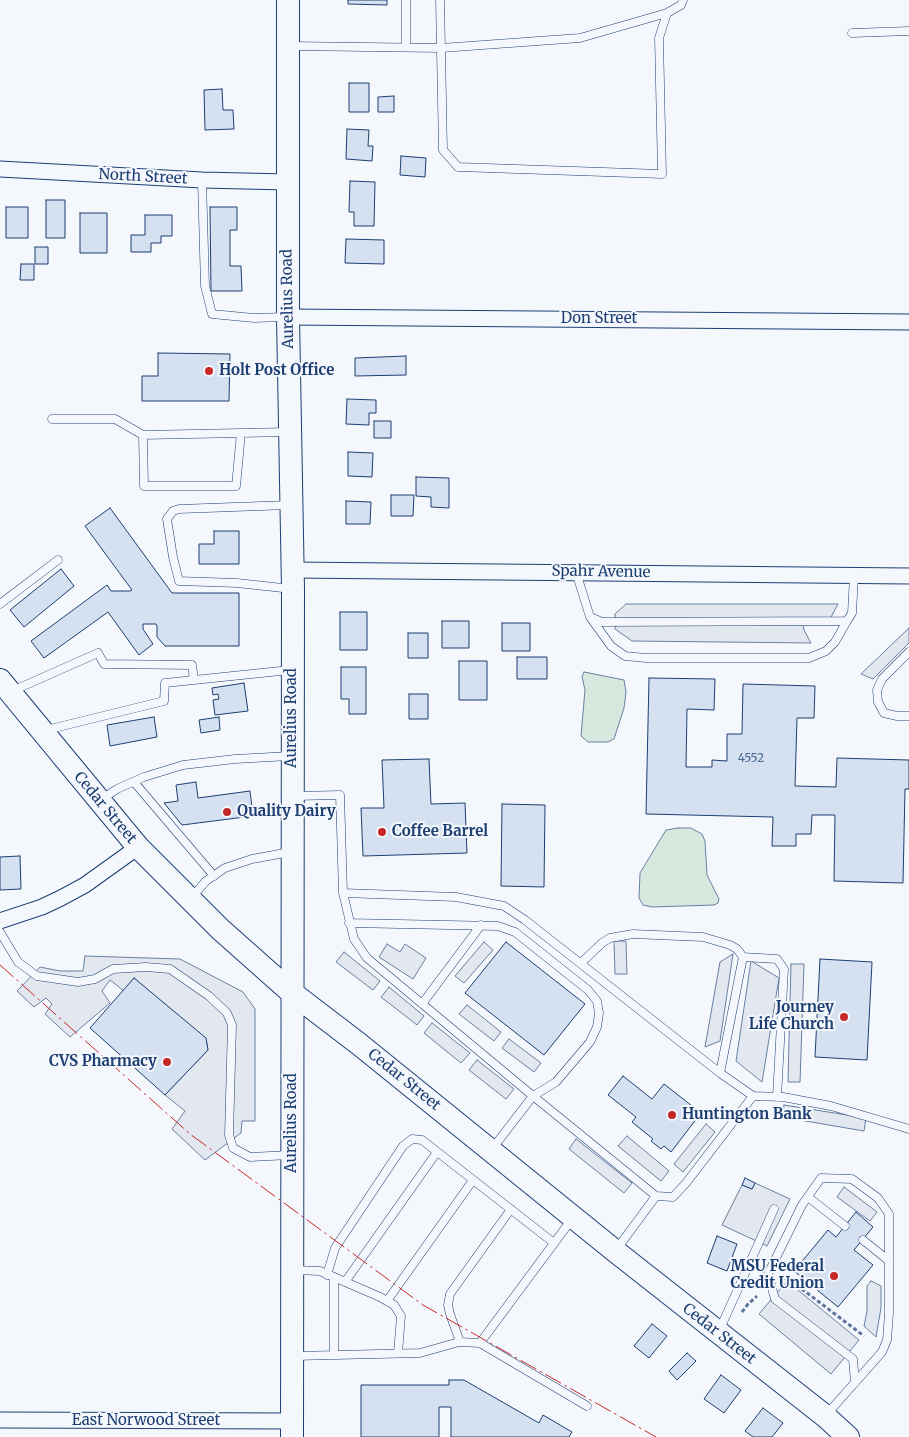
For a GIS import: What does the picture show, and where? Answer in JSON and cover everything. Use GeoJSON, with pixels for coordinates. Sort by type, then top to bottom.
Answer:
{"type":"FeatureCollection","features":[{"type":"Feature","properties":{"kind":"street","name":"Aurelius Road"},"geometry":{"type":"LineString","coordinates":[[288,0],[287,182],[292,579],[292,1429]]}},
{"type":"Feature","properties":{"kind":"street","name":"North Street"},"geometry":{"type":"LineString","coordinates":[[0,169],[202,180],[287,182]]}},
{"type":"Feature","properties":{"kind":"street","name":"Don Street"},"geometry":{"type":"LineString","coordinates":[[288,317],[909,322]]}},
{"type":"Feature","properties":{"kind":"street","name":"Spahr Avenue"},"geometry":{"type":"LineString","coordinates":[[292,579],[576,572],[909,576]]}},
{"type":"Feature","properties":{"kind":"street","name":"Cedar Street"},"geometry":{"type":"LineString","coordinates":[[5,686],[138,847],[220,928],[291,992],[359,1044],[615,1251],[825,1416],[848,1437]]}},
{"type":"Feature","properties":{"kind":"street"},"geometry":{"type":"LineString","coordinates":[[0,920],[42,907],[61,898],[85,885],[138,847]]}},
{"type":"Feature","properties":{"kind":"street","name":"East Norwood Street"},"geometry":{"type":"LineString","coordinates":[[0,1420],[292,1429]]}},
{"type":"Feature","properties":{"kind":"lane"},"geometry":{"type":"LineString","coordinates":[[406,0],[406,48]]}},
{"type":"Feature","properties":{"kind":"lane"},"geometry":{"type":"LineString","coordinates":[[440,0],[443,150],[458,166],[662,174],[659,38],[667,13]]}},
{"type":"Feature","properties":{"kind":"lane"},"geometry":{"type":"LineString","coordinates":[[288,46],[441,48],[580,38],[667,13],[681,5],[683,0]]}},
{"type":"Feature","properties":{"kind":"lane"},"geometry":{"type":"LineString","coordinates":[[852,32],[909,31]]}},
{"type":"Feature","properties":{"kind":"lane"},"geometry":{"type":"LineString","coordinates":[[202,180],[204,286],[212,314],[254,318],[288,317]]}},
{"type":"Feature","properties":{"kind":"lane"},"geometry":{"type":"LineString","coordinates":[[52,419],[115,419],[143,435],[290,432]]}},
{"type":"Feature","properties":{"kind":"lane"},"geometry":{"type":"LineString","coordinates":[[143,435],[144,486],[236,486],[241,433]]}},
{"type":"Feature","properties":{"kind":"lane"},"geometry":{"type":"LineString","coordinates":[[291,505],[179,509],[173,511],[167,519],[179,581],[238,582],[292,579]]}},
{"type":"Feature","properties":{"kind":"lane"},"geometry":{"type":"LineString","coordinates":[[0,604],[58,560]]}},
{"type":"Feature","properties":{"kind":"lane"},"geometry":{"type":"LineString","coordinates":[[576,572],[590,617],[611,646],[625,656],[646,658],[809,658],[826,651],[835,642],[852,613],[854,576]]}},
{"type":"Feature","properties":{"kind":"lane"},"geometry":{"type":"LineString","coordinates":[[590,617],[602,622],[847,621]]}},
{"type":"Feature","properties":{"kind":"lane"},"geometry":{"type":"LineString","coordinates":[[909,652],[882,679],[877,690],[878,702],[884,713],[909,716]]}},
{"type":"Feature","properties":{"kind":"lane"},"geometry":{"type":"LineString","coordinates":[[5,686],[98,653],[104,664],[192,665],[194,680]]}},
{"type":"Feature","properties":{"kind":"lane"},"geometry":{"type":"LineString","coordinates":[[42,732],[164,701],[165,683],[292,670]]}},
{"type":"Feature","properties":{"kind":"lane"},"geometry":{"type":"LineString","coordinates":[[100,801],[118,789],[144,777],[183,765],[235,759],[292,756]]}},
{"type":"Feature","properties":{"kind":"lane"},"geometry":{"type":"LineString","coordinates":[[134,782],[214,876]]}},
{"type":"Feature","properties":{"kind":"lane"},"geometry":{"type":"LineString","coordinates":[[292,796],[340,794],[343,893],[354,939],[367,958],[656,1196],[673,1197],[753,1096]]}},
{"type":"Feature","properties":{"kind":"lane"},"geometry":{"type":"LineString","coordinates":[[190,899],[206,881],[225,868],[252,859],[292,852]]}},
{"type":"Feature","properties":{"kind":"lane"},"geometry":{"type":"LineString","coordinates":[[343,893],[456,897],[504,906],[581,963],[720,1073],[753,1096],[777,1096],[831,1106],[909,1129]]}},
{"type":"Feature","properties":{"kind":"lane"},"geometry":{"type":"LineString","coordinates":[[349,922],[481,924],[498,926],[515,932],[588,990],[597,1001],[599,1013],[597,1027],[590,1042],[556,1082],[533,1096],[491,1150]]}},
{"type":"Feature","properties":{"kind":"lane"},"geometry":{"type":"LineString","coordinates":[[422,1004],[481,924]]}},
{"type":"Feature","properties":{"kind":"lane"},"geometry":{"type":"LineString","coordinates":[[0,932],[18,962],[37,976],[78,982],[95,979],[113,969],[146,967],[170,969],[209,996],[227,1013],[232,1025],[229,1134],[233,1148],[250,1157],[292,1155]]}},
{"type":"Feature","properties":{"kind":"lane"},"geometry":{"type":"LineString","coordinates":[[581,963],[610,938],[633,934],[702,937],[730,945],[743,957],[777,959],[784,969],[777,1096]]}},
{"type":"Feature","properties":{"kind":"lane"},"geometry":{"type":"LineString","coordinates":[[720,1073],[743,957]]}},
{"type":"Feature","properties":{"kind":"lane"},"geometry":{"type":"LineString","coordinates":[[334,1355],[331,1276],[334,1248],[403,1146],[412,1139],[422,1140],[554,1243]]}},
{"type":"Feature","properties":{"kind":"lane"},"geometry":{"type":"LineString","coordinates":[[345,1282],[437,1152]]}},
{"type":"Feature","properties":{"kind":"lane"},"geometry":{"type":"LineString","coordinates":[[825,1416],[855,1383],[882,1352],[888,1340],[889,1260],[888,1214],[878,1198],[852,1178],[822,1178],[802,1205],[768,1274],[775,1299],[853,1359],[855,1383]]}},
{"type":"Feature","properties":{"kind":"lane"},"geometry":{"type":"LineString","coordinates":[[386,1301],[473,1180]]}},
{"type":"Feature","properties":{"kind":"lane"},"geometry":{"type":"LineString","coordinates":[[615,1251],[656,1196]]}},
{"type":"Feature","properties":{"kind":"lane"},"geometry":{"type":"LineString","coordinates":[[808,1197],[845,1226]]}},
{"type":"Feature","properties":{"kind":"lane"},"geometry":{"type":"LineString","coordinates":[[460,1342],[448,1305],[450,1294],[511,1209]]}},
{"type":"Feature","properties":{"kind":"lane"},"geometry":{"type":"LineString","coordinates":[[719,1333],[774,1209]]}},
{"type":"Feature","properties":{"kind":"lane"},"geometry":{"type":"LineString","coordinates":[[480,1343],[574,1217]]}},
{"type":"Feature","properties":{"kind":"lane"},"geometry":{"type":"LineString","coordinates":[[863,1240],[889,1260]]}},
{"type":"Feature","properties":{"kind":"lane"},"geometry":{"type":"LineString","coordinates":[[292,1270],[320,1272],[394,1305],[401,1316],[398,1353]]}},
{"type":"Feature","properties":{"kind":"lane"},"geometry":{"type":"LineString","coordinates":[[292,1356],[420,1353],[460,1342],[480,1343],[587,1406]]}},
{"type":"Feature","properties":{"kind":"path"},"geometry":{"type":"LineString","coordinates":[[776,1284],[786,1278],[864,1336]]}},
{"type":"Feature","properties":{"kind":"path"},"geometry":{"type":"LineString","coordinates":[[740,1316],[748,1304],[757,1296]]}},
{"type":"Feature","properties":{"kind":"shaded area"},"geometry":{"type":"Polygon","coordinates":[[[626,604],[838,604],[830,619],[802,618],[804,630],[811,643],[632,641],[615,629],[615,614],[626,604]]]}},
{"type":"Feature","properties":{"kind":"shaded area"},"geometry":{"type":"Polygon","coordinates":[[[909,628],[909,643],[873,679],[861,674],[909,628]]]}},
{"type":"Feature","properties":{"kind":"shaded area"},"geometry":{"type":"Polygon","coordinates":[[[584,672],[624,680],[626,692],[624,708],[614,739],[608,742],[588,742],[581,736],[585,690],[582,677],[584,672]]]}},
{"type":"Feature","properties":{"kind":"shaded area"},"geometry":{"type":"Polygon","coordinates":[[[691,828],[702,834],[705,841],[707,875],[719,899],[718,903],[714,905],[652,907],[643,905],[639,898],[640,873],[666,830],[691,828]]]}},
{"type":"Feature","properties":{"kind":"shaded area"},"geometry":{"type":"Polygon","coordinates":[[[614,941],[626,941],[627,974],[615,974],[614,941]]]}},
{"type":"Feature","properties":{"kind":"shaded area"},"geometry":{"type":"Polygon","coordinates":[[[484,942],[493,950],[464,983],[455,976],[484,942]]]}},
{"type":"Feature","properties":{"kind":"shaded area"},"geometry":{"type":"Polygon","coordinates":[[[387,944],[400,952],[405,944],[426,958],[413,979],[379,957],[387,944]]]}},
{"type":"Feature","properties":{"kind":"shaded area"},"geometry":{"type":"Polygon","coordinates":[[[344,952],[380,981],[373,990],[336,962],[344,952]]]}},
{"type":"Feature","properties":{"kind":"shaded area"},"geometry":{"type":"Polygon","coordinates":[[[733,954],[720,1041],[705,1047],[720,962],[733,954]]]}},
{"type":"Feature","properties":{"kind":"shaded area"},"geometry":{"type":"Polygon","coordinates":[[[85,956],[180,959],[243,992],[255,1009],[255,1121],[242,1121],[241,1133],[205,1160],[172,1129],[185,1111],[165,1095],[208,1050],[206,1039],[134,978],[124,991],[110,980],[102,991],[110,1003],[70,1037],[45,1014],[52,1004],[46,998],[34,1007],[17,991],[40,967],[60,971],[83,971],[85,956]]]}},
{"type":"Feature","properties":{"kind":"shaded area"},"geometry":{"type":"Polygon","coordinates":[[[751,961],[779,978],[762,1082],[736,1061],[751,961]]]}},
{"type":"Feature","properties":{"kind":"shaded area"},"geometry":{"type":"Polygon","coordinates":[[[791,964],[804,964],[800,1082],[788,1082],[791,964]]]}},
{"type":"Feature","properties":{"kind":"shaded area"},"geometry":{"type":"Polygon","coordinates":[[[389,987],[424,1016],[417,1025],[381,997],[389,987]]]}},
{"type":"Feature","properties":{"kind":"shaded area"},"geometry":{"type":"Polygon","coordinates":[[[467,1005],[501,1032],[494,1041],[459,1014],[467,1005]]]}},
{"type":"Feature","properties":{"kind":"shaded area"},"geometry":{"type":"Polygon","coordinates":[[[432,1023],[470,1053],[461,1063],[424,1033],[432,1023]]]}},
{"type":"Feature","properties":{"kind":"shaded area"},"geometry":{"type":"Polygon","coordinates":[[[509,1039],[541,1063],[534,1072],[502,1048],[509,1039]]]}},
{"type":"Feature","properties":{"kind":"shaded area"},"geometry":{"type":"Polygon","coordinates":[[[477,1060],[514,1089],[506,1099],[469,1070],[477,1060]]]}},
{"type":"Feature","properties":{"kind":"shaded area"},"geometry":{"type":"Polygon","coordinates":[[[784,1105],[866,1118],[864,1131],[782,1117],[784,1105]]]}},
{"type":"Feature","properties":{"kind":"shaded area"},"geometry":{"type":"Polygon","coordinates":[[[706,1124],[715,1132],[683,1172],[674,1164],[706,1124]]]}},
{"type":"Feature","properties":{"kind":"shaded area"},"geometry":{"type":"Polygon","coordinates":[[[627,1136],[669,1171],[661,1181],[618,1146],[627,1136]]]}},
{"type":"Feature","properties":{"kind":"shaded area"},"geometry":{"type":"Polygon","coordinates":[[[576,1139],[632,1183],[624,1193],[569,1149],[576,1139]]]}},
{"type":"Feature","properties":{"kind":"shaded area"},"geometry":{"type":"Polygon","coordinates":[[[755,1183],[790,1199],[767,1246],[722,1225],[742,1185],[752,1189],[755,1183]]]}},
{"type":"Feature","properties":{"kind":"shaded area"},"geometry":{"type":"Polygon","coordinates":[[[844,1187],[877,1212],[870,1221],[837,1197],[844,1187]]]}},
{"type":"Feature","properties":{"kind":"shaded area"},"geometry":{"type":"Polygon","coordinates":[[[787,1281],[859,1340],[831,1374],[759,1314],[787,1281]]]}},
{"type":"Feature","properties":{"kind":"shaded area"},"geometry":{"type":"Polygon","coordinates":[[[871,1281],[881,1286],[881,1308],[876,1337],[864,1326],[867,1311],[867,1286],[871,1281]]]}},
{"type":"Feature","properties":{"kind":"building"},"geometry":{"type":"Polygon","coordinates":[[[348,0],[387,0],[387,5],[348,4],[348,0]]]}},
{"type":"Feature","properties":{"kind":"building"},"geometry":{"type":"Polygon","coordinates":[[[349,83],[369,83],[369,112],[349,112],[349,83]]]}},
{"type":"Feature","properties":{"kind":"building"},"geometry":{"type":"Polygon","coordinates":[[[222,89],[223,110],[233,110],[234,129],[205,130],[204,90],[222,89]]]}},
{"type":"Feature","properties":{"kind":"building"},"geometry":{"type":"Polygon","coordinates":[[[394,96],[394,112],[378,112],[378,97],[394,96]]]}},
{"type":"Feature","properties":{"kind":"building"},"geometry":{"type":"Polygon","coordinates":[[[347,129],[369,130],[368,146],[373,146],[372,161],[346,159],[347,129]]]}},
{"type":"Feature","properties":{"kind":"building"},"geometry":{"type":"Polygon","coordinates":[[[401,156],[426,158],[425,177],[400,175],[401,156]]]}},
{"type":"Feature","properties":{"kind":"building"},"geometry":{"type":"Polygon","coordinates":[[[350,181],[375,182],[374,226],[354,226],[354,212],[349,212],[350,181]]]}},
{"type":"Feature","properties":{"kind":"building"},"geometry":{"type":"Polygon","coordinates":[[[46,200],[65,200],[65,238],[46,238],[46,200]]]}},
{"type":"Feature","properties":{"kind":"building"},"geometry":{"type":"Polygon","coordinates":[[[6,207],[28,207],[28,238],[6,238],[6,207]]]}},
{"type":"Feature","properties":{"kind":"building"},"geometry":{"type":"Polygon","coordinates":[[[210,207],[237,207],[237,230],[230,230],[230,266],[241,266],[242,291],[211,291],[210,207]]]}},
{"type":"Feature","properties":{"kind":"building"},"geometry":{"type":"Polygon","coordinates":[[[80,213],[107,213],[107,253],[80,253],[80,213]]]}},
{"type":"Feature","properties":{"kind":"building"},"geometry":{"type":"Polygon","coordinates":[[[145,215],[172,215],[172,236],[161,236],[161,243],[151,243],[151,252],[131,252],[131,235],[145,235],[145,215]]]}},
{"type":"Feature","properties":{"kind":"building"},"geometry":{"type":"Polygon","coordinates":[[[346,239],[384,240],[384,264],[345,263],[346,239]]]}},
{"type":"Feature","properties":{"kind":"building"},"geometry":{"type":"Polygon","coordinates":[[[35,247],[48,247],[48,264],[35,264],[35,247]]]}},
{"type":"Feature","properties":{"kind":"building"},"geometry":{"type":"Polygon","coordinates":[[[21,264],[34,264],[34,280],[20,280],[21,264]]]}},
{"type":"Feature","properties":{"kind":"building"},"geometry":{"type":"Polygon","coordinates":[[[158,353],[230,354],[229,401],[142,401],[142,376],[158,376],[158,353]]]}},
{"type":"Feature","properties":{"kind":"building"},"geometry":{"type":"Polygon","coordinates":[[[406,356],[406,375],[355,376],[355,358],[406,356]]]}},
{"type":"Feature","properties":{"kind":"building"},"geometry":{"type":"Polygon","coordinates":[[[347,399],[376,400],[376,413],[369,413],[369,425],[346,424],[347,399]]]}},
{"type":"Feature","properties":{"kind":"building"},"geometry":{"type":"Polygon","coordinates":[[[374,421],[391,421],[391,438],[374,438],[374,421]]]}},
{"type":"Feature","properties":{"kind":"building"},"geometry":{"type":"Polygon","coordinates":[[[348,452],[373,453],[372,477],[348,476],[348,452]]]}},
{"type":"Feature","properties":{"kind":"building"},"geometry":{"type":"Polygon","coordinates":[[[416,477],[449,478],[449,508],[431,507],[431,497],[416,496],[416,477]]]}},
{"type":"Feature","properties":{"kind":"building"},"geometry":{"type":"Polygon","coordinates":[[[391,495],[414,495],[413,516],[391,516],[391,495]]]}},
{"type":"Feature","properties":{"kind":"building"},"geometry":{"type":"Polygon","coordinates":[[[346,501],[371,502],[370,524],[346,524],[346,501]]]}},
{"type":"Feature","properties":{"kind":"building"},"geometry":{"type":"Polygon","coordinates":[[[110,508],[172,593],[239,593],[239,646],[165,646],[157,637],[156,624],[143,624],[143,629],[153,644],[139,655],[108,612],[44,658],[31,641],[107,585],[111,591],[132,590],[85,526],[110,508]]]}},
{"type":"Feature","properties":{"kind":"building"},"geometry":{"type":"Polygon","coordinates":[[[214,531],[239,531],[239,564],[199,564],[199,544],[214,544],[214,531]]]}},
{"type":"Feature","properties":{"kind":"building"},"geometry":{"type":"Polygon","coordinates":[[[61,569],[74,586],[24,627],[10,610],[61,569]]]}},
{"type":"Feature","properties":{"kind":"building"},"geometry":{"type":"Polygon","coordinates":[[[340,612],[367,612],[367,650],[340,650],[340,612]]]}},
{"type":"Feature","properties":{"kind":"building"},"geometry":{"type":"Polygon","coordinates":[[[442,621],[469,621],[469,648],[442,648],[442,621]]]}},
{"type":"Feature","properties":{"kind":"building"},"geometry":{"type":"Polygon","coordinates":[[[502,623],[530,623],[530,651],[502,651],[502,623]]]}},
{"type":"Feature","properties":{"kind":"building"},"geometry":{"type":"Polygon","coordinates":[[[408,633],[428,633],[428,658],[408,658],[408,633]]]}},
{"type":"Feature","properties":{"kind":"building"},"geometry":{"type":"Polygon","coordinates":[[[517,657],[547,657],[547,679],[517,679],[517,657]]]}},
{"type":"Feature","properties":{"kind":"building"},"geometry":{"type":"Polygon","coordinates":[[[459,661],[487,661],[487,700],[459,700],[459,661]]]}},
{"type":"Feature","properties":{"kind":"building"},"geometry":{"type":"Polygon","coordinates":[[[341,667],[366,667],[366,714],[349,714],[349,699],[341,699],[341,667]]]}},
{"type":"Feature","properties":{"kind":"building"},"geometry":{"type":"Polygon","coordinates":[[[649,678],[715,679],[714,710],[687,709],[686,767],[712,767],[712,760],[727,761],[727,734],[742,734],[743,684],[815,686],[814,718],[797,718],[795,786],[836,787],[837,758],[909,760],[909,789],[905,789],[903,883],[834,881],[835,815],[812,815],[811,834],[796,834],[796,846],[772,846],[773,817],[646,814],[649,678]]]}},
{"type":"Feature","properties":{"kind":"building"},"geometry":{"type":"Polygon","coordinates":[[[244,683],[248,711],[215,715],[213,700],[219,699],[218,694],[213,695],[212,688],[244,683]]]}},
{"type":"Feature","properties":{"kind":"building"},"geometry":{"type":"Polygon","coordinates":[[[409,694],[428,694],[428,719],[409,719],[409,694]]]}},
{"type":"Feature","properties":{"kind":"building"},"geometry":{"type":"Polygon","coordinates":[[[154,717],[157,737],[110,746],[107,725],[154,717]]]}},
{"type":"Feature","properties":{"kind":"building"},"geometry":{"type":"Polygon","coordinates":[[[219,717],[220,730],[201,733],[199,720],[219,717]]]}},
{"type":"Feature","properties":{"kind":"building"},"geometry":{"type":"Polygon","coordinates":[[[429,759],[431,804],[465,803],[467,853],[363,856],[361,808],[384,808],[382,760],[429,759]]]}},
{"type":"Feature","properties":{"kind":"building"},"geometry":{"type":"Polygon","coordinates":[[[196,782],[198,798],[250,791],[253,816],[182,825],[164,803],[178,801],[176,785],[196,782]]]}},
{"type":"Feature","properties":{"kind":"building"},"geometry":{"type":"Polygon","coordinates":[[[502,804],[545,805],[544,887],[501,886],[502,804]]]}},
{"type":"Feature","properties":{"kind":"building"},"geometry":{"type":"Polygon","coordinates":[[[20,856],[21,889],[0,890],[0,857],[20,856]]]}},
{"type":"Feature","properties":{"kind":"building"},"geometry":{"type":"Polygon","coordinates":[[[506,942],[585,1004],[544,1055],[465,993],[506,942]]]}},
{"type":"Feature","properties":{"kind":"building"},"geometry":{"type":"Polygon","coordinates":[[[820,959],[872,962],[867,1060],[815,1057],[820,959]]]}},
{"type":"Feature","properties":{"kind":"building"},"geometry":{"type":"Polygon","coordinates":[[[134,978],[206,1038],[208,1050],[165,1095],[90,1028],[134,978]]]}},
{"type":"Feature","properties":{"kind":"building"},"geometry":{"type":"Polygon","coordinates":[[[623,1076],[652,1099],[664,1084],[701,1113],[671,1152],[664,1146],[661,1149],[651,1141],[653,1139],[632,1122],[636,1117],[608,1095],[623,1076]]]}},
{"type":"Feature","properties":{"kind":"building"},"geometry":{"type":"Polygon","coordinates":[[[745,1178],[755,1183],[752,1189],[742,1185],[745,1178]]]}},
{"type":"Feature","properties":{"kind":"building"},"geometry":{"type":"Polygon","coordinates":[[[856,1212],[873,1227],[854,1250],[873,1265],[838,1307],[794,1271],[828,1230],[836,1237],[856,1212]]]}},
{"type":"Feature","properties":{"kind":"building"},"geometry":{"type":"Polygon","coordinates":[[[717,1236],[737,1244],[727,1271],[707,1263],[717,1236]]]}},
{"type":"Feature","properties":{"kind":"building"},"geometry":{"type":"Polygon","coordinates":[[[652,1324],[667,1336],[649,1358],[634,1346],[652,1324]]]}},
{"type":"Feature","properties":{"kind":"building"},"geometry":{"type":"Polygon","coordinates":[[[687,1353],[696,1361],[677,1380],[669,1371],[687,1353]]]}},
{"type":"Feature","properties":{"kind":"building"},"geometry":{"type":"Polygon","coordinates":[[[721,1375],[741,1390],[724,1413],[704,1399],[721,1375]]]}},
{"type":"Feature","properties":{"kind":"building"},"geometry":{"type":"Polygon","coordinates":[[[449,1380],[464,1380],[539,1423],[543,1415],[572,1432],[569,1437],[451,1437],[451,1407],[439,1407],[439,1437],[361,1437],[361,1385],[449,1385],[449,1380]]]}},
{"type":"Feature","properties":{"kind":"building"},"geometry":{"type":"Polygon","coordinates":[[[763,1408],[783,1423],[772,1437],[753,1437],[745,1431],[763,1408]]]}},
{"type":"Feature","properties":{"kind":"power"},"geometry":{"type":"LineString","coordinates":[[0,965],[190,1134],[423,1305],[656,1437]]}},
{"type":"Feature","properties":{"kind":"place","name":"Holt Post Office"},"geometry":{"type":"Point","coordinates":[209,371]}},
{"type":"Feature","properties":{"kind":"place","name":"Quality Dairy"},"geometry":{"type":"Point","coordinates":[227,812]}},
{"type":"Feature","properties":{"kind":"place","name":"Coffee Barrel"},"geometry":{"type":"Point","coordinates":[382,832]}},
{"type":"Feature","properties":{"kind":"place","name":"Journey Life Church"},"geometry":{"type":"Point","coordinates":[844,1017]}},
{"type":"Feature","properties":{"kind":"place","name":"CVS Pharmacy"},"geometry":{"type":"Point","coordinates":[167,1062]}},
{"type":"Feature","properties":{"kind":"place","name":"Huntington Bank"},"geometry":{"type":"Point","coordinates":[672,1115]}},
{"type":"Feature","properties":{"kind":"place","name":"MSU Federal Credit Union"},"geometry":{"type":"Point","coordinates":[834,1276]}}]}
